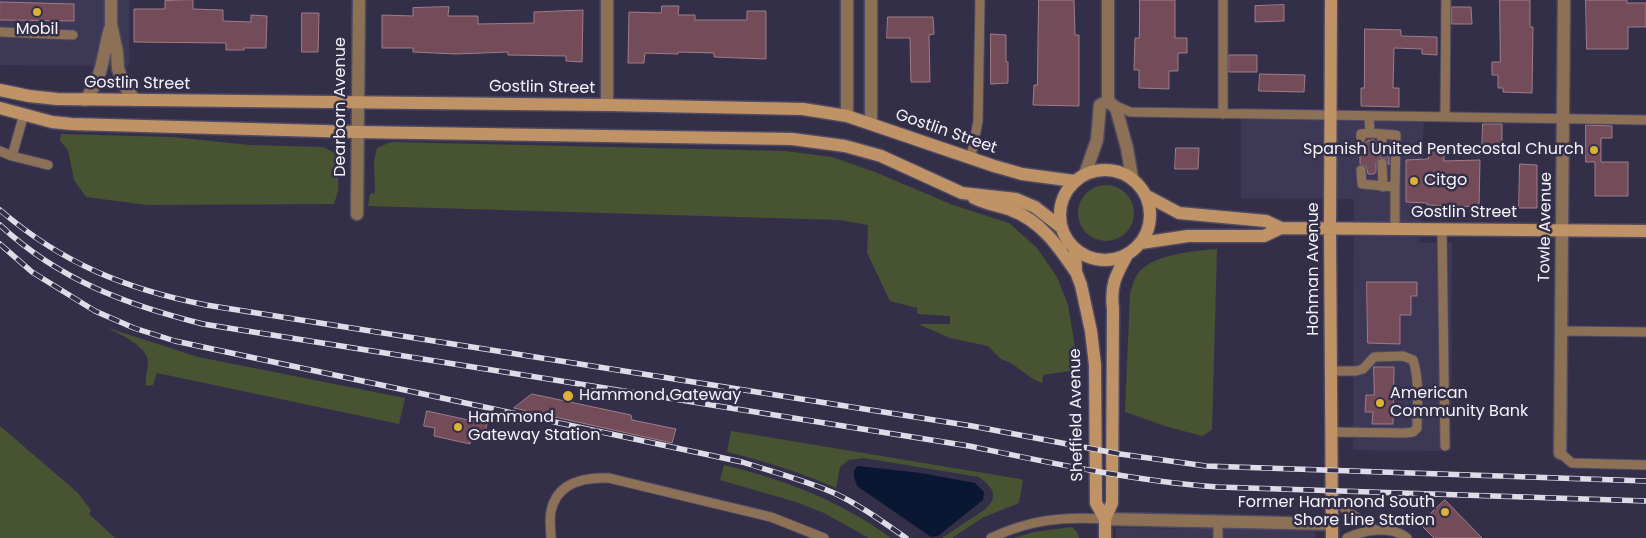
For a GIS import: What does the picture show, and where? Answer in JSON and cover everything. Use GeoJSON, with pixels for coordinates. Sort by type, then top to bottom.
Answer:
{"type":"FeatureCollection","features":[{"type":"Feature","properties":{"kind":"main road","name":"Hohman Avenue"},"geometry":{"type":"LineString","coordinates":[[1332,0],[1330,228],[1332,538]]}},
{"type":"Feature","properties":{"kind":"main road","name":"Gostlin Street"},"geometry":{"type":"LineString","coordinates":[[0,90],[29,96],[85,100],[607,105],[803,109],[846,116],[871,123],[1022,174],[1074,182]]}},
{"type":"Feature","properties":{"kind":"main road"},"geometry":{"type":"LineString","coordinates":[[0,108],[52,122],[72,124],[357,132],[761,137],[845,146],[881,156],[985,203],[1025,216],[1057,244],[1076,272]]}},
{"type":"Feature","properties":{"kind":"main road"},"geometry":{"type":"LineString","coordinates":[[1109,169],[1121,172],[1132,178],[1141,186],[1150,206],[1150,225],[1141,243],[1127,254],[1114,259],[1100,260],[1087,256],[1075,249],[1067,240],[1059,216],[1061,203],[1066,191],[1085,174],[1097,170],[1109,169]]}},
{"type":"Feature","properties":{"kind":"main road"},"geometry":{"type":"LineString","coordinates":[[962,193],[1016,199],[1035,207],[1062,228]]}},
{"type":"Feature","properties":{"kind":"main road","name":"Gostlin Street"},"geometry":{"type":"LineString","coordinates":[[1147,196],[1179,213],[1266,221],[1281,228],[1646,231]]}},
{"type":"Feature","properties":{"kind":"main road","name":"Gostlin Street"},"geometry":{"type":"LineString","coordinates":[[1141,243],[1188,236],[1264,236],[1281,228]]}},
{"type":"Feature","properties":{"kind":"main road","name":"Sheffield Avenue"},"geometry":{"type":"LineString","coordinates":[[1075,249],[1076,272],[1081,285],[1091,331],[1095,365],[1096,503],[1105,519]]}},
{"type":"Feature","properties":{"kind":"main road","name":"Sheffield Avenue"},"geometry":{"type":"LineString","coordinates":[[1105,538],[1105,519],[1112,503],[1112,295],[1113,283],[1127,254]]}},
{"type":"Feature","properties":{"kind":"street"},"geometry":{"type":"LineString","coordinates":[[111,0],[111,24],[117,52],[118,69],[124,85],[136,100]]}},
{"type":"Feature","properties":{"kind":"street","name":"Dearborn Avenue"},"geometry":{"type":"LineString","coordinates":[[357,214],[359,0]]}},
{"type":"Feature","properties":{"kind":"street"},"geometry":{"type":"LineString","coordinates":[[607,0],[607,105]]}},
{"type":"Feature","properties":{"kind":"street"},"geometry":{"type":"LineString","coordinates":[[846,116],[847,0]]}},
{"type":"Feature","properties":{"kind":"street"},"geometry":{"type":"LineString","coordinates":[[871,0],[871,123]]}},
{"type":"Feature","properties":{"kind":"street"},"geometry":{"type":"LineString","coordinates":[[1108,0],[1108,101],[1116,108],[1127,148],[1132,178]]}},
{"type":"Feature","properties":{"kind":"street","name":"Towle Avenue"},"geometry":{"type":"LineString","coordinates":[[1560,454],[1564,0]]}},
{"type":"Feature","properties":{"kind":"street"},"geometry":{"type":"LineString","coordinates":[[85,100],[94,87],[102,69],[111,24]]}},
{"type":"Feature","properties":{"kind":"street"},"geometry":{"type":"LineString","coordinates":[[1085,174],[1097,140],[1100,105],[1108,101]]}},
{"type":"Feature","properties":{"kind":"street"},"geometry":{"type":"LineString","coordinates":[[1105,519],[1332,524]]}},
{"type":"Feature","properties":{"kind":"lane"},"geometry":{"type":"LineString","coordinates":[[971,158],[978,120],[980,0]]}},
{"type":"Feature","properties":{"kind":"lane"},"geometry":{"type":"LineString","coordinates":[[1223,0],[1223,114]]}},
{"type":"Feature","properties":{"kind":"lane"},"geometry":{"type":"LineString","coordinates":[[1445,117],[1446,0]]}},
{"type":"Feature","properties":{"kind":"lane"},"geometry":{"type":"LineString","coordinates":[[0,32],[73,35]]}},
{"type":"Feature","properties":{"kind":"lane"},"geometry":{"type":"LineString","coordinates":[[1108,101],[1130,112],[1646,120]]}},
{"type":"Feature","properties":{"kind":"lane"},"geometry":{"type":"LineString","coordinates":[[12,156],[24,114]]}},
{"type":"Feature","properties":{"kind":"lane"},"geometry":{"type":"LineString","coordinates":[[1369,116],[1370,133]]}},
{"type":"Feature","properties":{"kind":"lane"},"geometry":{"type":"LineString","coordinates":[[1361,138],[1361,134],[1396,134],[1394,229]]}},
{"type":"Feature","properties":{"kind":"lane"},"geometry":{"type":"LineString","coordinates":[[1382,134],[1382,149]]}},
{"type":"Feature","properties":{"kind":"lane"},"geometry":{"type":"LineString","coordinates":[[0,151],[48,165]]}},
{"type":"Feature","properties":{"kind":"lane"},"geometry":{"type":"LineString","coordinates":[[1382,163],[1383,187]]}},
{"type":"Feature","properties":{"kind":"lane"},"geometry":{"type":"LineString","coordinates":[[1361,170],[1362,184],[1395,187]]}},
{"type":"Feature","properties":{"kind":"lane"},"geometry":{"type":"LineString","coordinates":[[1442,229],[1445,446]]}},
{"type":"Feature","properties":{"kind":"lane"},"geometry":{"type":"LineString","coordinates":[[1562,331],[1646,332]]}},
{"type":"Feature","properties":{"kind":"lane"},"geometry":{"type":"LineString","coordinates":[[1331,371],[1356,371],[1363,369],[1374,357],[1403,356],[1413,360],[1416,369],[1418,393],[1417,428],[1413,432],[1405,434],[1331,432]]}},
{"type":"Feature","properties":{"kind":"lane"},"geometry":{"type":"LineString","coordinates":[[1560,454],[1572,463],[1646,465]]}},
{"type":"Feature","properties":{"kind":"lane"},"geometry":{"type":"LineString","coordinates":[[551,538],[550,511],[555,500],[563,489],[572,483],[594,477],[609,478],[771,517],[824,538]]}},
{"type":"Feature","properties":{"kind":"lane"},"geometry":{"type":"LineString","coordinates":[[1332,493],[1339,504],[1372,526],[1374,530]]}},
{"type":"Feature","properties":{"kind":"lane"},"geometry":{"type":"LineString","coordinates":[[991,538],[1022,525],[1044,520],[1105,519]]}},
{"type":"Feature","properties":{"kind":"lane"},"geometry":{"type":"LineString","coordinates":[[1218,522],[1218,538]]}},
{"type":"Feature","properties":{"kind":"lane"},"geometry":{"type":"LineString","coordinates":[[1347,538],[1374,530],[1392,532],[1407,538]]}},
{"type":"Feature","properties":{"kind":"shaded area"},"geometry":{"type":"Polygon","coordinates":[[[0,0],[129,0],[129,66],[0,65],[0,0]]]}},
{"type":"Feature","properties":{"kind":"shaded area"},"geometry":{"type":"Polygon","coordinates":[[[1241,108],[1424,111],[1419,243],[1452,243],[1451,451],[1353,450],[1354,199],[1241,198],[1241,108]]]}},
{"type":"Feature","properties":{"kind":"shaded area"},"geometry":{"type":"Polygon","coordinates":[[[1116,528],[1315,530],[1315,538],[1116,538],[1116,528]]]}},
{"type":"Feature","properties":{"kind":"green space"},"geometry":{"type":"Polygon","coordinates":[[[61,134],[173,137],[249,145],[323,147],[335,153],[339,159],[338,191],[334,204],[147,205],[86,197],[74,180],[68,150],[60,141],[61,134]]]}},
{"type":"Feature","properties":{"kind":"green space"},"geometry":{"type":"Polygon","coordinates":[[[391,142],[785,151],[832,157],[875,172],[953,205],[1009,223],[1037,248],[1057,277],[1068,305],[1077,370],[1043,375],[1042,383],[1033,379],[1011,363],[1001,359],[988,346],[950,338],[918,324],[950,324],[950,316],[917,314],[917,308],[890,301],[867,253],[868,225],[840,220],[368,206],[370,194],[375,193],[374,161],[377,148],[391,142]]]}},
{"type":"Feature","properties":{"kind":"green space"},"geometry":{"type":"Polygon","coordinates":[[[1106,185],[1117,187],[1126,193],[1132,202],[1134,213],[1132,224],[1126,233],[1117,239],[1106,241],[1095,239],[1086,233],[1080,224],[1078,213],[1080,202],[1086,193],[1095,187],[1106,185]]]}},
{"type":"Feature","properties":{"kind":"green space"},"geometry":{"type":"Polygon","coordinates":[[[1217,249],[1212,430],[1202,436],[1168,427],[1125,412],[1130,294],[1134,280],[1139,272],[1155,261],[1175,254],[1217,249]]]}},
{"type":"Feature","properties":{"kind":"green space"},"geometry":{"type":"Polygon","coordinates":[[[108,328],[198,357],[405,398],[399,424],[157,373],[153,385],[146,386],[148,361],[143,350],[132,341],[108,328]]]}},
{"type":"Feature","properties":{"kind":"green space"},"geometry":{"type":"Polygon","coordinates":[[[0,426],[77,492],[91,510],[89,514],[115,538],[0,538],[0,426]]]}},
{"type":"Feature","properties":{"kind":"green space"},"geometry":{"type":"Polygon","coordinates":[[[731,431],[1020,479],[1023,480],[1019,503],[982,518],[952,538],[942,538],[980,513],[991,503],[992,491],[988,484],[979,477],[864,458],[849,460],[840,467],[836,488],[782,467],[727,452],[731,431]]]}},
{"type":"Feature","properties":{"kind":"green space"},"geometry":{"type":"Polygon","coordinates":[[[724,465],[769,477],[811,493],[852,513],[891,538],[869,538],[824,513],[796,502],[720,480],[724,465]]]}},
{"type":"Feature","properties":{"kind":"green space"},"geometry":{"type":"Polygon","coordinates":[[[1072,527],[1077,532],[1079,538],[1014,538],[1034,532],[1072,527]]]}},
{"type":"Feature","properties":{"kind":"water"},"geometry":{"type":"Polygon","coordinates":[[[858,466],[921,473],[975,483],[984,492],[983,500],[938,536],[931,537],[857,486],[854,470],[858,466]]]}},
{"type":"Feature","properties":{"kind":"building"},"geometry":{"type":"Polygon","coordinates":[[[193,0],[193,9],[223,10],[223,21],[251,22],[251,15],[267,16],[266,48],[226,50],[226,43],[134,42],[134,9],[165,9],[165,1],[193,0]]]}},
{"type":"Feature","properties":{"kind":"building"},"geometry":{"type":"Polygon","coordinates":[[[1039,0],[1074,0],[1075,35],[1079,35],[1079,106],[1033,105],[1034,85],[1037,85],[1039,0]]]}},
{"type":"Feature","properties":{"kind":"building"},"geometry":{"type":"Polygon","coordinates":[[[1140,0],[1175,0],[1175,38],[1187,38],[1187,53],[1178,53],[1178,71],[1169,71],[1169,89],[1139,88],[1139,70],[1134,70],[1135,38],[1139,38],[1140,0]]]}},
{"type":"Feature","properties":{"kind":"building"},"geometry":{"type":"Polygon","coordinates":[[[1500,0],[1530,0],[1530,27],[1533,27],[1532,93],[1503,92],[1503,88],[1498,88],[1498,75],[1492,75],[1492,62],[1500,62],[1500,0]]]}},
{"type":"Feature","properties":{"kind":"building"},"geometry":{"type":"Polygon","coordinates":[[[1586,0],[1627,0],[1627,3],[1646,3],[1646,27],[1628,27],[1628,49],[1587,49],[1586,0]]]}},
{"type":"Feature","properties":{"kind":"building","name":"Mobil"},"geometry":{"type":"Polygon","coordinates":[[[0,2],[74,4],[74,21],[0,20],[0,2]]]}},
{"type":"Feature","properties":{"kind":"building"},"geometry":{"type":"Polygon","coordinates":[[[1284,5],[1284,21],[1255,22],[1255,6],[1284,5]]]}},
{"type":"Feature","properties":{"kind":"building"},"geometry":{"type":"Polygon","coordinates":[[[662,6],[679,6],[678,15],[695,15],[695,20],[747,20],[747,11],[766,11],[766,59],[714,57],[714,53],[678,52],[678,54],[645,53],[644,63],[628,63],[629,12],[661,13],[662,6]]]}},
{"type":"Feature","properties":{"kind":"building"},"geometry":{"type":"Polygon","coordinates":[[[449,7],[448,16],[478,16],[478,24],[534,23],[534,12],[583,10],[582,62],[566,61],[566,56],[508,55],[508,52],[456,54],[413,52],[413,48],[382,48],[382,15],[413,16],[413,8],[449,7]]]}},
{"type":"Feature","properties":{"kind":"building"},"geometry":{"type":"Polygon","coordinates":[[[1452,7],[1471,7],[1472,24],[1452,24],[1452,7]]]}},
{"type":"Feature","properties":{"kind":"building"},"geometry":{"type":"Polygon","coordinates":[[[302,13],[319,13],[318,52],[302,52],[302,13]]]}},
{"type":"Feature","properties":{"kind":"building"},"geometry":{"type":"Polygon","coordinates":[[[888,17],[933,17],[934,34],[929,35],[930,82],[911,82],[910,38],[887,38],[888,17]]]}},
{"type":"Feature","properties":{"kind":"building"},"geometry":{"type":"Polygon","coordinates":[[[1365,29],[1401,30],[1401,36],[1437,37],[1437,55],[1422,54],[1422,49],[1394,48],[1393,88],[1399,88],[1399,107],[1361,106],[1361,88],[1364,88],[1365,29]]]}},
{"type":"Feature","properties":{"kind":"building"},"geometry":{"type":"Polygon","coordinates":[[[991,34],[1006,35],[1008,83],[991,84],[991,34]]]}},
{"type":"Feature","properties":{"kind":"building"},"geometry":{"type":"Polygon","coordinates":[[[1229,55],[1257,55],[1257,72],[1229,72],[1229,55]]]}},
{"type":"Feature","properties":{"kind":"building"},"geometry":{"type":"Polygon","coordinates":[[[1260,74],[1305,75],[1304,92],[1259,91],[1260,74]]]}},
{"type":"Feature","properties":{"kind":"building"},"geometry":{"type":"Polygon","coordinates":[[[1483,124],[1502,124],[1502,154],[1482,153],[1483,124]]]}},
{"type":"Feature","properties":{"kind":"building","name":"Spanish United Pentecostal Church"},"geometry":{"type":"Polygon","coordinates":[[[1586,125],[1612,126],[1612,138],[1601,138],[1601,162],[1628,162],[1628,196],[1595,196],[1595,162],[1586,162],[1586,125]]]}},
{"type":"Feature","properties":{"kind":"building","name":"Citgo"},"geometry":{"type":"Polygon","coordinates":[[[1374,140],[1376,142],[1376,152],[1379,155],[1385,155],[1389,149],[1389,165],[1385,158],[1379,158],[1376,163],[1376,172],[1368,174],[1366,166],[1360,164],[1360,144],[1374,140]]]}},
{"type":"Feature","properties":{"kind":"building"},"geometry":{"type":"Polygon","coordinates":[[[1428,144],[1444,144],[1444,161],[1480,160],[1479,207],[1427,205],[1427,203],[1406,202],[1406,160],[1428,159],[1428,144]]]}},
{"type":"Feature","properties":{"kind":"building"},"geometry":{"type":"Polygon","coordinates":[[[1176,148],[1199,148],[1198,169],[1175,169],[1176,148]]]}},
{"type":"Feature","properties":{"kind":"building"},"geometry":{"type":"Polygon","coordinates":[[[1520,164],[1537,165],[1537,208],[1519,208],[1520,164]]]}},
{"type":"Feature","properties":{"kind":"building"},"geometry":{"type":"Polygon","coordinates":[[[1367,282],[1417,282],[1417,296],[1411,296],[1411,315],[1400,315],[1400,344],[1368,343],[1367,282]]]}},
{"type":"Feature","properties":{"kind":"building","name":"American Community Bank"},"geometry":{"type":"Polygon","coordinates":[[[1374,367],[1394,367],[1393,424],[1372,424],[1373,412],[1365,412],[1366,395],[1374,395],[1374,367]]]}},
{"type":"Feature","properties":{"kind":"building"},"geometry":{"type":"Polygon","coordinates":[[[532,394],[631,415],[632,420],[676,429],[672,443],[514,408],[532,394]]]}},
{"type":"Feature","properties":{"kind":"building","name":"Hammond Gateway Station"},"geometry":{"type":"Polygon","coordinates":[[[427,411],[487,424],[484,436],[472,433],[470,444],[434,436],[435,428],[424,426],[427,411]]]}},
{"type":"Feature","properties":{"kind":"building","name":"Former Hammond South Shore Line Station"},"geometry":{"type":"Polygon","coordinates":[[[1445,500],[1482,538],[1434,538],[1420,524],[1445,500]]]}},
{"type":"Feature","properties":{"kind":"railway"},"geometry":{"type":"LineString","coordinates":[[0,210],[48,245],[72,260],[97,272],[149,291],[206,305],[972,426],[1120,454],[1206,466],[1646,481]]}},
{"type":"Feature","properties":{"kind":"railway"},"geometry":{"type":"LineString","coordinates":[[0,225],[46,261],[95,288],[121,299],[203,324],[969,446],[1093,471],[1187,484],[1218,487],[1646,501]]}},
{"type":"Feature","properties":{"kind":"railway"},"geometry":{"type":"LineString","coordinates":[[0,244],[32,272],[95,311],[134,328],[175,341],[742,462],[834,493],[862,508],[906,538]]}},
{"type":"Feature","properties":{"kind":"place","name":"Mobil"},"geometry":{"type":"Point","coordinates":[37,12]}},
{"type":"Feature","properties":{"kind":"place","name":"Spanish United Pentecostal Church"},"geometry":{"type":"Point","coordinates":[1594,150]}},
{"type":"Feature","properties":{"kind":"place","name":"Citgo"},"geometry":{"type":"Point","coordinates":[1414,181]}},
{"type":"Feature","properties":{"kind":"place","name":"Hammond Gateway"},"geometry":{"type":"Point","coordinates":[568,396]}},
{"type":"Feature","properties":{"kind":"place","name":"American Community Bank"},"geometry":{"type":"Point","coordinates":[1380,403]}},
{"type":"Feature","properties":{"kind":"place","name":"Hammond Gateway Station"},"geometry":{"type":"Point","coordinates":[458,427]}},
{"type":"Feature","properties":{"kind":"place","name":"Former Hammond South Shore Line Station"},"geometry":{"type":"Point","coordinates":[1445,512]}}]}
